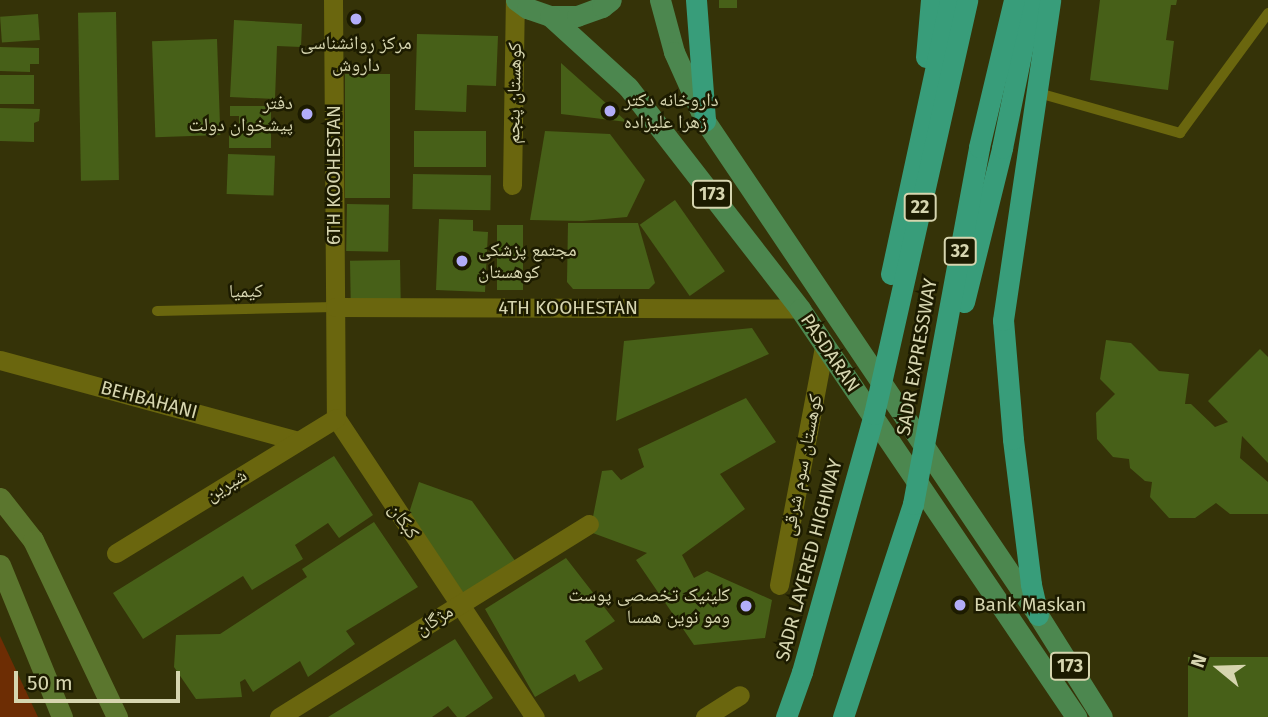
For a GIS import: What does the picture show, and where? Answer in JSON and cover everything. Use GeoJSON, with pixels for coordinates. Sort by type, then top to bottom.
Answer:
{"type":"FeatureCollection","features":[{"type":"Feature","properties":{"kind":"highway"},"geometry":{"type":"LineString","coordinates":[[696,0],[705,121]]}},
{"type":"Feature","properties":{"kind":"highway"},"geometry":{"type":"LineString","coordinates":[[919,139],[931,0]]}},
{"type":"Feature","properties":{"kind":"highway","name":"SADR EXPRESSWAY"},"geometry":{"type":"LineString","coordinates":[[779,717],[796,670],[854,446],[950,0]]}},
{"type":"Feature","properties":{"kind":"highway","name":"22"},"geometry":{"type":"LineString","coordinates":[[786,717],[802,672],[873,414],[967,0]]}},
{"type":"Feature","properties":{"kind":"highway","name":"22"},"geometry":{"type":"LineString","coordinates":[[837,717],[907,480],[1000,0]]}},
{"type":"Feature","properties":{"kind":"highway","name":"SADR EXPRESSWAY"},"geometry":{"type":"LineString","coordinates":[[844,717],[913,504],[979,147],[1014,0]]}},
{"type":"Feature","properties":{"kind":"highway"},"geometry":{"type":"LineString","coordinates":[[913,504],[1002,148],[1032,0]]}},
{"type":"Feature","properties":{"kind":"highway"},"geometry":{"type":"LineString","coordinates":[[1038,615],[1031,584],[1013,439],[1003,320],[1034,91],[1050,0]]}},
{"type":"Feature","properties":{"kind":"main road"},"geometry":{"type":"LineString","coordinates":[[516,0],[527,8],[550,16],[577,16],[602,7],[611,0]]}},
{"type":"Feature","properties":{"kind":"main road","name":"PASDARAN"},"geometry":{"type":"LineString","coordinates":[[660,0],[674,51],[705,121],[1038,615],[1102,717]]}},
{"type":"Feature","properties":{"kind":"main road","name":"PASDARAN"},"geometry":{"type":"LineString","coordinates":[[550,16],[628,87],[800,309],[1076,717]]}},
{"type":"Feature","properties":{"kind":"main road"},"geometry":{"type":"LineString","coordinates":[[676,147],[705,121]]}},
{"type":"Feature","properties":{"kind":"main road"},"geometry":{"type":"LineString","coordinates":[[0,498],[33,540],[117,717]]}},
{"type":"Feature","properties":{"kind":"main road"},"geometry":{"type":"LineString","coordinates":[[0,565],[62,717]]}},
{"type":"Feature","properties":{"kind":"main road"},"geometry":{"type":"LineString","coordinates":[[1020,632],[1038,615]]}},
{"type":"Feature","properties":{"kind":"street","name":"6TH KOOHESTAN"},"geometry":{"type":"LineString","coordinates":[[333,0],[335,307]]}},
{"type":"Feature","properties":{"kind":"street","name":"کوهستان پنجم"},"geometry":{"type":"LineString","coordinates":[[512,185],[516,0]]}},
{"type":"Feature","properties":{"kind":"street","name":"4TH KOOHESTAN"},"geometry":{"type":"LineString","coordinates":[[335,307],[800,309]]}},
{"type":"Feature","properties":{"kind":"street"},"geometry":{"type":"LineString","coordinates":[[335,307],[335,418]]}},
{"type":"Feature","properties":{"kind":"street","name":"کوهستان سوم شرقی"},"geometry":{"type":"LineString","coordinates":[[779,585],[824,346]]}},
{"type":"Feature","properties":{"kind":"street","name":"BEHBAHANI"},"geometry":{"type":"LineString","coordinates":[[0,360],[298,441]]}},
{"type":"Feature","properties":{"kind":"street","name":"شیرین"},"geometry":{"type":"LineString","coordinates":[[116,553],[335,418]]}},
{"type":"Feature","properties":{"kind":"street","name":"کبکان"},"geometry":{"type":"LineString","coordinates":[[335,418],[535,717]]}},
{"type":"Feature","properties":{"kind":"street","name":"مژگان"},"geometry":{"type":"LineString","coordinates":[[279,717],[589,523]]}},
{"type":"Feature","properties":{"kind":"street"},"geometry":{"type":"LineString","coordinates":[[705,717],[740,695]]}},
{"type":"Feature","properties":{"kind":"lane"},"geometry":{"type":"LineString","coordinates":[[1034,91],[1181,133],[1268,13]]}},
{"type":"Feature","properties":{"kind":"lane","name":"کیمیا"},"geometry":{"type":"LineString","coordinates":[[157,311],[335,307]]}},
{"type":"Feature","properties":{"kind":"shaded area"},"geometry":{"type":"Polygon","coordinates":[[[0,636],[38,717],[0,717],[0,636]]]}},
{"type":"Feature","properties":{"kind":"building"},"geometry":{"type":"Polygon","coordinates":[[[719,0],[737,0],[737,8],[719,8],[719,0]]]}},
{"type":"Feature","properties":{"kind":"building"},"geometry":{"type":"Polygon","coordinates":[[[1100,0],[1177,0],[1176,5],[1171,5],[1166,40],[1174,41],[1168,90],[1090,80],[1100,0]]]}},
{"type":"Feature","properties":{"kind":"building"},"geometry":{"type":"Polygon","coordinates":[[[116,12],[119,180],[81,181],[78,13],[116,12]]]}},
{"type":"Feature","properties":{"kind":"building"},"geometry":{"type":"Polygon","coordinates":[[[38,14],[40,40],[2,43],[0,17],[38,14]]]}},
{"type":"Feature","properties":{"kind":"building"},"geometry":{"type":"Polygon","coordinates":[[[234,20],[302,24],[301,47],[277,46],[275,99],[230,97],[234,20]]]}},
{"type":"Feature","properties":{"kind":"building"},"geometry":{"type":"Polygon","coordinates":[[[417,34],[498,36],[496,86],[467,85],[466,112],[415,110],[417,34]]]}},
{"type":"Feature","properties":{"kind":"building"},"geometry":{"type":"Polygon","coordinates":[[[217,39],[220,135],[155,137],[152,41],[217,39]]]}},
{"type":"Feature","properties":{"kind":"building"},"geometry":{"type":"Polygon","coordinates":[[[0,47],[39,48],[39,64],[30,64],[30,72],[0,71],[0,47]]]}},
{"type":"Feature","properties":{"kind":"building"},"geometry":{"type":"Polygon","coordinates":[[[561,63],[627,122],[561,114],[561,63]]]}},
{"type":"Feature","properties":{"kind":"building"},"geometry":{"type":"Polygon","coordinates":[[[345,74],[390,74],[390,198],[345,198],[345,74]]]}},
{"type":"Feature","properties":{"kind":"building"},"geometry":{"type":"Polygon","coordinates":[[[0,75],[34,75],[34,104],[0,104],[0,75]]]}},
{"type":"Feature","properties":{"kind":"building"},"geometry":{"type":"Polygon","coordinates":[[[230,106],[271,106],[271,148],[229,148],[229,134],[239,135],[239,116],[230,116],[230,106]]]}},
{"type":"Feature","properties":{"kind":"building"},"geometry":{"type":"Polygon","coordinates":[[[0,108],[40,109],[39,121],[34,123],[34,142],[0,141],[0,108]]]}},
{"type":"Feature","properties":{"kind":"building"},"geometry":{"type":"Polygon","coordinates":[[[414,131],[486,131],[486,167],[414,167],[414,131]]]}},
{"type":"Feature","properties":{"kind":"building"},"geometry":{"type":"Polygon","coordinates":[[[545,131],[610,134],[645,180],[627,217],[582,221],[530,220],[545,131]]]}},
{"type":"Feature","properties":{"kind":"building"},"geometry":{"type":"Polygon","coordinates":[[[228,154],[275,156],[274,196],[227,194],[228,154]]]}},
{"type":"Feature","properties":{"kind":"building"},"geometry":{"type":"Polygon","coordinates":[[[413,174],[491,175],[490,210],[412,209],[413,174]]]}},
{"type":"Feature","properties":{"kind":"building"},"geometry":{"type":"Polygon","coordinates":[[[675,200],[725,271],[690,296],[640,225],[675,200]]]}},
{"type":"Feature","properties":{"kind":"building"},"geometry":{"type":"Polygon","coordinates":[[[347,204],[389,205],[388,252],[346,251],[347,204]]]}},
{"type":"Feature","properties":{"kind":"building","name":"مجتمع پزشکی کوهستان"},"geometry":{"type":"Polygon","coordinates":[[[439,219],[473,220],[473,231],[488,232],[485,292],[436,290],[439,219]]]}},
{"type":"Feature","properties":{"kind":"building"},"geometry":{"type":"Polygon","coordinates":[[[568,223],[638,223],[655,283],[649,289],[573,289],[567,282],[568,223]]]}},
{"type":"Feature","properties":{"kind":"building"},"geometry":{"type":"Polygon","coordinates":[[[497,225],[523,225],[523,290],[497,290],[497,225]]]}},
{"type":"Feature","properties":{"kind":"building"},"geometry":{"type":"Polygon","coordinates":[[[400,260],[401,302],[351,303],[350,261],[400,260]]]}},
{"type":"Feature","properties":{"kind":"building"},"geometry":{"type":"Polygon","coordinates":[[[752,328],[769,354],[616,421],[624,341],[752,328]]]}},
{"type":"Feature","properties":{"kind":"building"},"geometry":{"type":"Polygon","coordinates":[[[1106,340],[1131,343],[1159,371],[1189,374],[1185,404],[1191,404],[1215,427],[1228,422],[1208,401],[1260,349],[1268,357],[1268,463],[1242,436],[1240,458],[1268,482],[1268,514],[1230,514],[1216,503],[1195,518],[1169,518],[1150,497],[1152,482],[1145,481],[1130,468],[1129,459],[1113,457],[1097,439],[1096,413],[1115,394],[1100,379],[1106,340]]]}},
{"type":"Feature","properties":{"kind":"building"},"geometry":{"type":"Polygon","coordinates":[[[746,398],[776,442],[720,474],[745,509],[682,555],[694,578],[707,571],[772,600],[765,638],[694,645],[636,560],[647,553],[590,532],[602,471],[612,470],[621,480],[644,467],[638,449],[746,398]]]}},
{"type":"Feature","properties":{"kind":"building"},"geometry":{"type":"Polygon","coordinates":[[[334,456],[373,515],[339,538],[328,523],[295,545],[303,559],[252,590],[243,576],[143,639],[113,593],[334,456]]]}},
{"type":"Feature","properties":{"kind":"building"},"geometry":{"type":"Polygon","coordinates":[[[419,482],[472,501],[516,562],[464,594],[409,513],[419,482]]]}},
{"type":"Feature","properties":{"kind":"building"},"geometry":{"type":"Polygon","coordinates":[[[374,522],[418,587],[346,631],[355,644],[308,677],[300,661],[253,692],[245,679],[240,682],[242,697],[196,699],[174,667],[176,635],[220,634],[307,577],[302,569],[374,522]]]}},
{"type":"Feature","properties":{"kind":"building"},"geometry":{"type":"Polygon","coordinates":[[[566,558],[615,621],[585,641],[603,669],[579,682],[575,674],[535,697],[485,609],[566,558]]]}},
{"type":"Feature","properties":{"kind":"building"},"geometry":{"type":"Polygon","coordinates":[[[455,639],[493,698],[465,717],[457,717],[448,706],[432,717],[328,717],[455,639]]]}},
{"type":"Feature","properties":{"kind":"building"},"geometry":{"type":"Polygon","coordinates":[[[1188,657],[1268,657],[1268,717],[1188,717],[1188,657]]]}},
{"type":"Feature","properties":{"kind":"place","name":"مرکز روانشناسی داروش"},"geometry":{"type":"Point","coordinates":[356,19]}},
{"type":"Feature","properties":{"kind":"place","name":"داروخانه دکتر زهرا علیزاده"},"geometry":{"type":"Point","coordinates":[610,111]}},
{"type":"Feature","properties":{"kind":"place","name":"دفتر پیشخوان دولت"},"geometry":{"type":"Point","coordinates":[307,114]}},
{"type":"Feature","properties":{"kind":"place","name":"مجتمع پزشکی کوهستان"},"geometry":{"type":"Point","coordinates":[462,261]}},
{"type":"Feature","properties":{"kind":"place","name":"Bank Maskan"},"geometry":{"type":"Point","coordinates":[960,605]}},
{"type":"Feature","properties":{"kind":"place","name":"کلینیک تخصصی پوست ومو نوین همسا"},"geometry":{"type":"Point","coordinates":[746,606]}}]}
